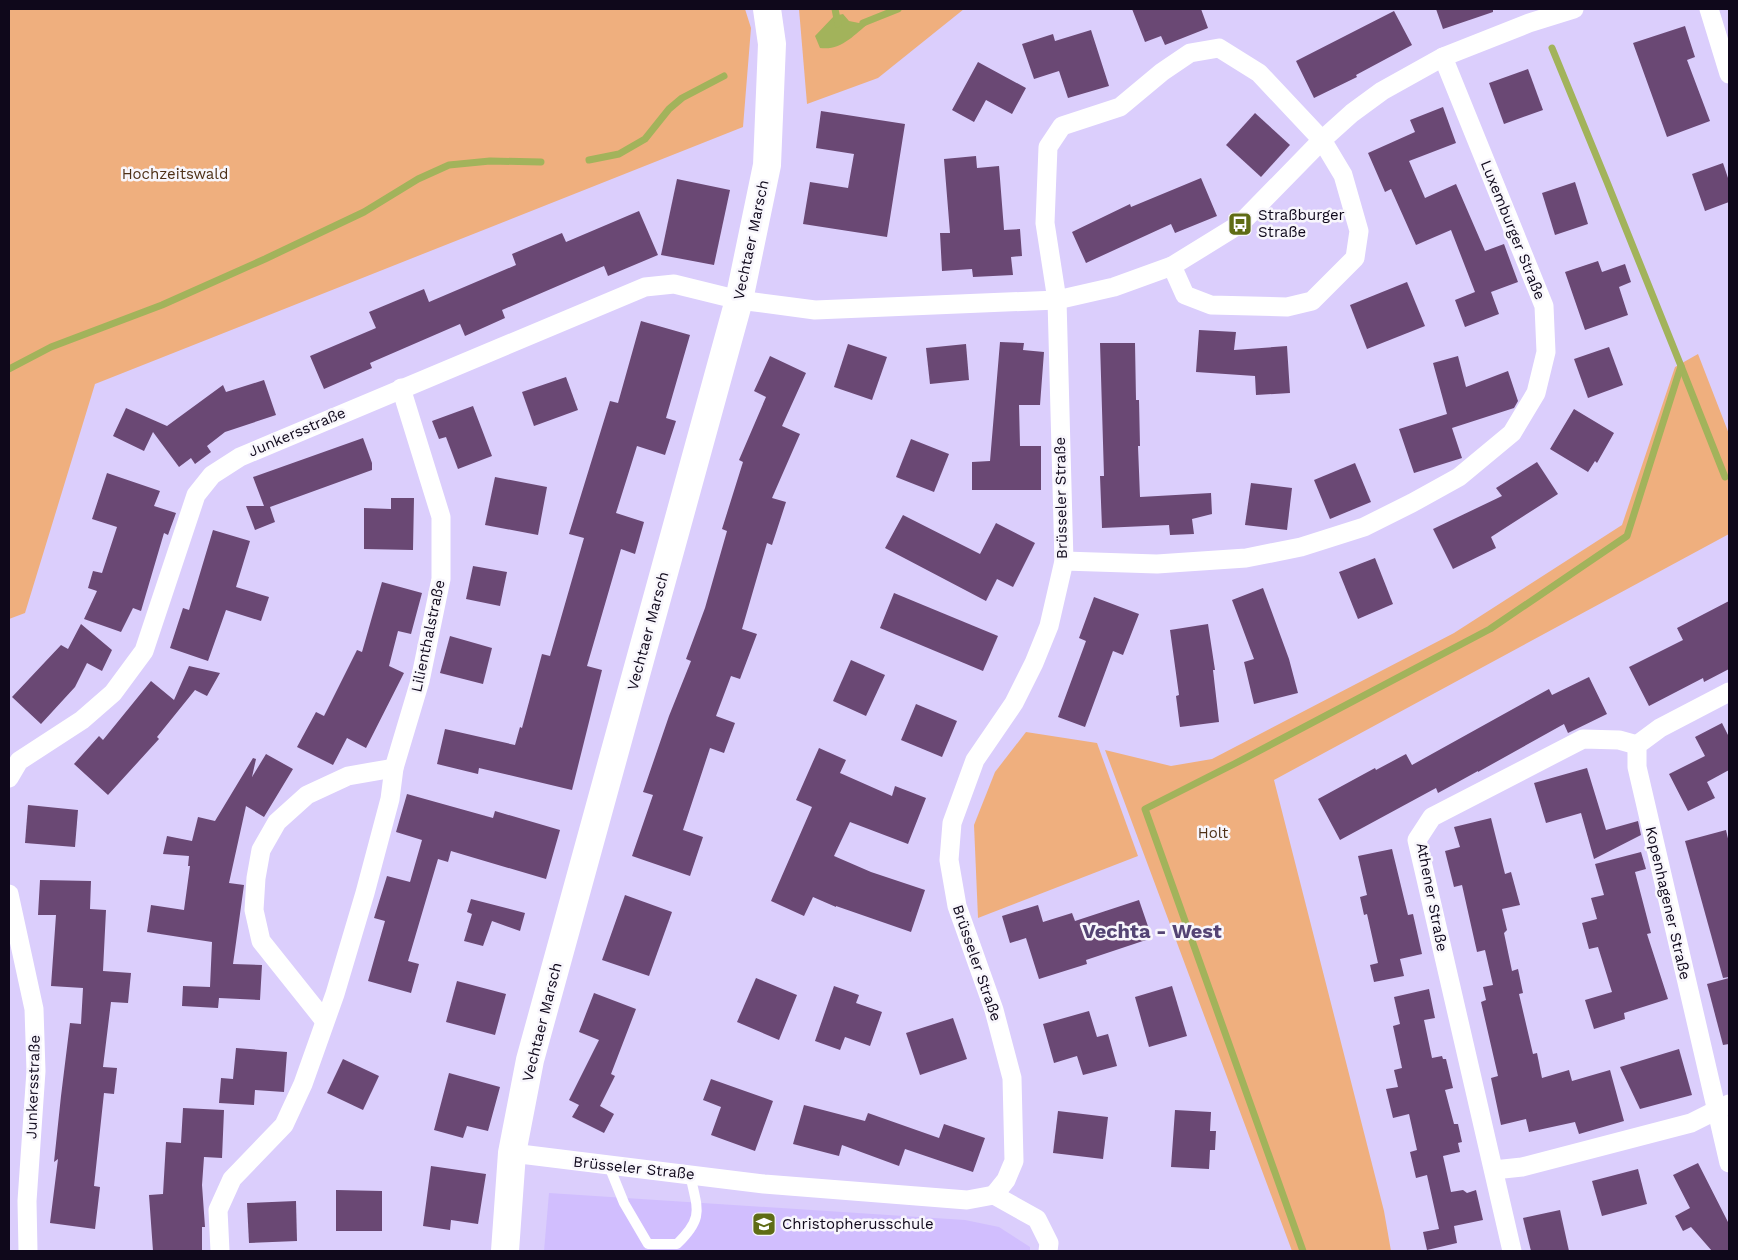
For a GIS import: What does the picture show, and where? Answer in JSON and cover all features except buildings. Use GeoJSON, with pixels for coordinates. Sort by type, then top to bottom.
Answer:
{"type":"FeatureCollection","features":[{"type":"Feature","properties":{"kind":"street","name":"Vechtaer Marsch"},"geometry":{"type":"LineString","coordinates":[[505,1251],[512,1153],[530,1060],[739,300],[767,165],[772,44],[768,9]]}},
{"type":"Feature","properties":{"kind":"street"},"geometry":{"type":"LineString","coordinates":[[739,300],[815,310],[1057,300],[1114,286],[1172,266],[1240,224],[1322,140],[1352,113],[1382,91],[1443,57],[1529,23],[1574,9]]}},
{"type":"Feature","properties":{"kind":"street"},"geometry":{"type":"LineString","coordinates":[[1709,9],[1729,74]]}},
{"type":"Feature","properties":{"kind":"street"},"geometry":{"type":"LineString","coordinates":[[1057,300],[1045,223],[1048,147],[1062,126],[1120,107],[1162,72],[1190,53],[1219,48],[1259,73],[1322,140],[1343,175],[1359,231],[1355,258],[1312,300],[1287,307],[1211,304],[1185,295],[1172,266]]}},
{"type":"Feature","properties":{"kind":"street","name":"Luxemburger Straße"},"geometry":{"type":"LineString","coordinates":[[1064,561],[1157,564],[1246,558],[1301,547],[1364,527],[1412,503],[1459,477],[1512,433],[1536,392],[1546,352],[1544,306],[1443,57]]}},
{"type":"Feature","properties":{"kind":"street","name":"Junkersstraße"},"geometry":{"type":"LineString","coordinates":[[9,778],[19,762],[82,720],[113,693],[144,651],[196,495],[212,475],[240,457],[644,287],[674,284],[739,300]]}},
{"type":"Feature","properties":{"kind":"street","name":"Brüsseler Straße"},"geometry":{"type":"LineString","coordinates":[[512,1153],[764,1184],[967,1200],[994,1194],[1006,1180],[1014,1161],[1012,1078],[994,1010],[957,906],[949,860],[952,823],[975,760],[1014,703],[1034,663],[1048,626],[1064,561],[1057,300]]}},
{"type":"Feature","properties":{"kind":"street","name":"Lilienthalstraße"},"geometry":{"type":"LineString","coordinates":[[220,1251],[218,1210],[232,1180],[284,1125],[303,1084],[324,1020],[335,994],[365,893],[390,799],[394,768],[420,681],[441,579],[441,517],[401,388]]}},
{"type":"Feature","properties":{"kind":"street"},"geometry":{"type":"LineString","coordinates":[[1637,745],[1660,728],[1729,692]]}},
{"type":"Feature","properties":{"kind":"street","name":"Athener Straße"},"geometry":{"type":"LineString","coordinates":[[1512,1251],[1417,840],[1432,817],[1583,739],[1618,740],[1637,745]]}},
{"type":"Feature","properties":{"kind":"street","name":"Kopenhagener Straße"},"geometry":{"type":"LineString","coordinates":[[1637,745],[1637,768],[1723,1107],[1729,1163]]}},
{"type":"Feature","properties":{"kind":"street"},"geometry":{"type":"LineString","coordinates":[[324,1020],[261,941],[254,910],[256,878],[261,850],[277,822],[306,795],[348,776],[394,768]]}},
{"type":"Feature","properties":{"kind":"street","name":"Junkersstraße"},"geometry":{"type":"LineString","coordinates":[[9,894],[34,1009],[36,1071],[27,1201],[28,1251]]}},
{"type":"Feature","properties":{"kind":"street"},"geometry":{"type":"LineString","coordinates":[[1494,1170],[1522,1167],[1691,1122],[1723,1107]]}},
{"type":"Feature","properties":{"kind":"street"},"geometry":{"type":"LineString","coordinates":[[994,1194],[1037,1219],[1049,1243],[1048,1251]]}},
{"type":"Feature","properties":{"kind":"lane"},"geometry":{"type":"LineString","coordinates":[[609,1166],[624,1202],[648,1244],[677,1244],[691,1231],[698,1212],[690,1174]]}},
{"type":"Feature","properties":{"kind":"shaded area"},"geometry":{"type":"Polygon","coordinates":[[[843,14],[849,21],[859,23],[870,20],[869,23],[841,45],[820,48],[815,36],[834,16],[843,14]]]}},
{"type":"Feature","properties":{"kind":"shaded area","name":"Christopherusschule"},"geometry":{"type":"Polygon","coordinates":[[[549,1193],[965,1220],[999,1227],[1030,1247],[1030,1251],[544,1251],[549,1193]]]}},
{"type":"Feature","properties":{"kind":"green space","name":"Hochzeitswald"},"geometry":{"type":"Polygon","coordinates":[[[9,9],[745,9],[751,28],[743,127],[95,384],[25,613],[9,619],[9,9]]]}},
{"type":"Feature","properties":{"kind":"green space"},"geometry":{"type":"Polygon","coordinates":[[[799,9],[964,9],[878,78],[807,104],[799,9]]]}},
{"type":"Feature","properties":{"kind":"green space","name":"Holt"},"geometry":{"type":"Polygon","coordinates":[[[1698,354],[1729,434],[1729,534],[1274,780],[1384,1211],[1391,1251],[1292,1251],[1105,750],[1171,766],[1212,759],[1454,633],[1622,525],[1675,367],[1698,354]]]}},
{"type":"Feature","properties":{"kind":"green space"},"geometry":{"type":"Polygon","coordinates":[[[1026,732],[1097,743],[1138,856],[978,918],[974,825],[995,772],[1026,732]]]}},
{"type":"Feature","properties":{"kind":"waterway"},"geometry":{"type":"LineString","coordinates":[[835,9],[838,24]]}},
{"type":"Feature","properties":{"kind":"waterway"},"geometry":{"type":"LineString","coordinates":[[863,23],[898,9]]}},
{"type":"Feature","properties":{"kind":"waterway"},"geometry":{"type":"LineString","coordinates":[[1303,1251],[1145,809],[1490,629],[1627,536],[1681,366],[1552,48]]}},
{"type":"Feature","properties":{"kind":"waterway"},"geometry":{"type":"LineString","coordinates":[[589,160],[619,154],[645,139],[669,109],[682,98],[724,76]]}},
{"type":"Feature","properties":{"kind":"waterway"},"geometry":{"type":"LineString","coordinates":[[9,369],[51,347],[162,305],[265,259],[364,212],[418,179],[449,165],[490,161],[541,162]]}},
{"type":"Feature","properties":{"kind":"waterway"},"geometry":{"type":"LineString","coordinates":[[1681,366],[1725,477]]}},
{"type":"Feature","properties":{"kind":"place","name":"Straßburger Straße"},"geometry":{"type":"Point","coordinates":[1240,224]}},
{"type":"Feature","properties":{"kind":"place","name":"Christopherusschule"},"geometry":{"type":"Point","coordinates":[764,1224]}},
{"type":"Feature","properties":{"kind":"district","name":"Vechta - West"},"geometry":{"type":"Point","coordinates":[1152,931]}}]}
